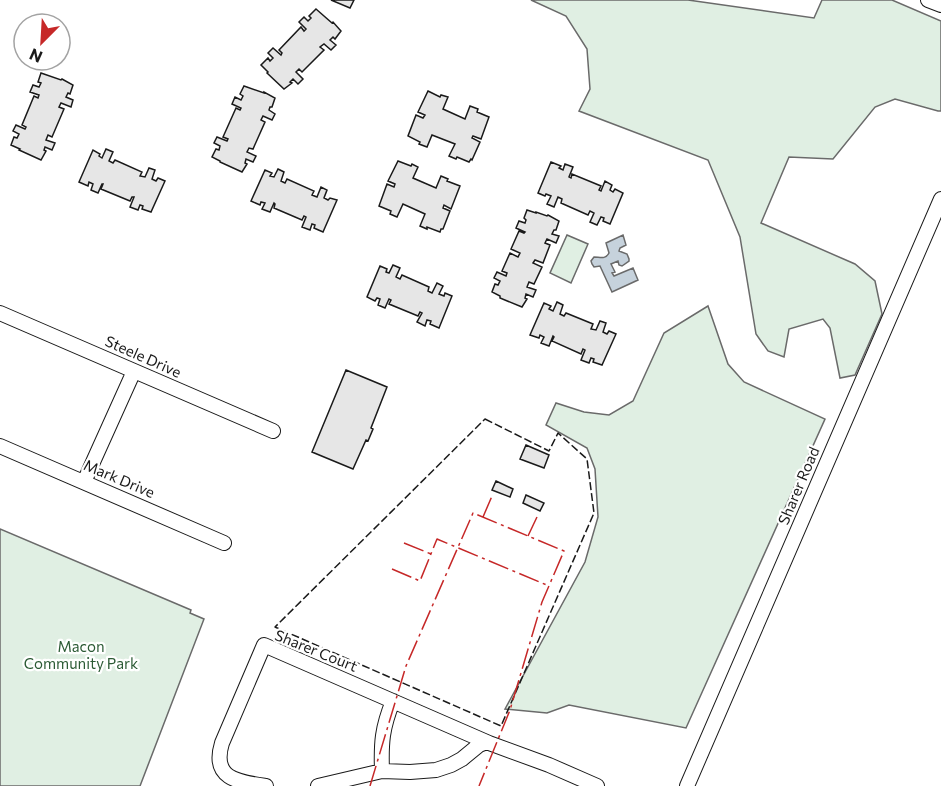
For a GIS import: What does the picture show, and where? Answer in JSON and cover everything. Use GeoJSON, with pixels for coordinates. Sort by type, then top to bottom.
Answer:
{"type":"FeatureCollection","features":[{"type":"Feature","properties":{"kind":"street"},"geometry":{"type":"LineString","coordinates":[[928,0],[941,6]]}},
{"type":"Feature","properties":{"kind":"street","name":"Sharer Road"},"geometry":{"type":"LineString","coordinates":[[687,786],[941,199]]}},
{"type":"Feature","properties":{"kind":"street","name":"Steele Drive"},"geometry":{"type":"LineString","coordinates":[[0,313],[273,431]]}},
{"type":"Feature","properties":{"kind":"street"},"geometry":{"type":"LineString","coordinates":[[84,482],[134,371]]}},
{"type":"Feature","properties":{"kind":"street","name":"Mark Drive"},"geometry":{"type":"LineString","coordinates":[[0,446],[224,543]]}},
{"type":"Feature","properties":{"kind":"street","name":"Sharer Court"},"geometry":{"type":"LineString","coordinates":[[266,786],[251,784],[225,774],[218,760],[222,743],[264,645],[489,743],[597,786]]}},
{"type":"Feature","properties":{"kind":"street"},"geometry":{"type":"LineString","coordinates":[[382,771],[382,736],[393,701]]}},
{"type":"Feature","properties":{"kind":"street"},"geometry":{"type":"LineString","coordinates":[[318,786],[382,771],[436,770],[462,759],[479,745],[489,743]]}},
{"type":"Feature","properties":{"kind":"green space"},"geometry":{"type":"Polygon","coordinates":[[[531,0],[688,0],[814,18],[822,0],[892,0],[941,21],[941,111],[895,99],[875,107],[833,159],[789,157],[761,223],[855,264],[875,281],[882,314],[855,375],[840,378],[830,328],[823,319],[789,329],[784,357],[768,351],[756,334],[740,237],[708,160],[579,111],[590,89],[587,49],[566,16],[531,0]]]}},
{"type":"Feature","properties":{"kind":"green space"},"geometry":{"type":"Polygon","coordinates":[[[567,235],[588,244],[571,283],[550,273],[567,235]]]}},
{"type":"Feature","properties":{"kind":"green space"},"geometry":{"type":"Polygon","coordinates":[[[708,306],[728,364],[744,382],[825,419],[686,728],[569,705],[547,713],[505,709],[585,562],[598,517],[595,469],[587,448],[546,425],[556,403],[584,412],[609,415],[633,401],[664,333],[708,306]]]}},
{"type":"Feature","properties":{"kind":"green space","name":"Macon Community Park"},"geometry":{"type":"Polygon","coordinates":[[[0,529],[191,610],[190,613],[204,619],[140,786],[0,786],[0,529]]]}},
{"type":"Feature","properties":{"kind":"shaded area"},"geometry":{"type":"Polygon","coordinates":[[[623,235],[626,245],[619,251],[627,254],[629,261],[622,266],[618,261],[611,264],[615,272],[612,273],[614,276],[633,268],[638,280],[612,292],[600,266],[594,267],[591,261],[594,257],[606,257],[609,253],[606,243],[623,235]]]}},
{"type":"Feature","properties":{"kind":"building"},"geometry":{"type":"Polygon","coordinates":[[[331,0],[354,0],[350,8],[331,0]]]}},
{"type":"Feature","properties":{"kind":"building"},"geometry":{"type":"Polygon","coordinates":[[[316,9],[341,31],[335,39],[333,37],[330,40],[336,45],[331,50],[324,44],[320,47],[324,50],[302,72],[299,69],[296,72],[303,79],[298,84],[293,79],[290,82],[292,83],[284,89],[261,65],[268,58],[270,61],[273,58],[268,53],[273,48],[281,55],[279,50],[301,27],[304,31],[306,29],[299,22],[304,17],[308,21],[311,18],[309,16],[316,9]]]}},
{"type":"Feature","properties":{"kind":"building"},"geometry":{"type":"Polygon","coordinates":[[[41,73],[73,85],[70,94],[68,93],[66,97],[73,100],[71,107],[61,103],[59,107],[64,109],[52,137],[48,135],[46,140],[55,143],[52,150],[45,147],[46,151],[41,160],[11,145],[14,137],[17,138],[19,134],[13,131],[16,125],[25,129],[26,127],[22,125],[34,96],[38,98],[39,95],[30,92],[33,85],[39,87],[41,73]]]}},
{"type":"Feature","properties":{"kind":"building"},"geometry":{"type":"Polygon","coordinates":[[[244,86],[275,98],[269,110],[275,114],[272,120],[263,116],[261,120],[265,122],[253,149],[249,148],[247,152],[256,156],[253,162],[246,159],[247,164],[242,172],[212,157],[220,146],[214,143],[217,137],[227,141],[228,139],[223,137],[236,108],[240,110],[241,108],[232,104],[235,97],[241,100],[243,96],[240,94],[244,86]]]}},
{"type":"Feature","properties":{"kind":"building"},"geometry":{"type":"Polygon","coordinates":[[[428,91],[440,97],[441,95],[448,97],[443,109],[465,119],[470,106],[489,117],[481,139],[473,136],[472,138],[480,142],[469,162],[449,156],[455,144],[432,135],[427,147],[408,136],[416,115],[423,118],[425,115],[418,112],[428,91]]]}},
{"type":"Feature","properties":{"kind":"building"},"geometry":{"type":"Polygon","coordinates":[[[106,149],[113,152],[109,161],[113,163],[115,160],[142,172],[140,176],[145,177],[149,168],[155,170],[152,179],[156,181],[158,178],[165,181],[151,212],[142,209],[143,206],[140,205],[138,210],[130,207],[134,197],[130,201],[101,189],[103,184],[98,193],[91,190],[93,184],[89,182],[88,186],[79,182],[93,150],[102,158],[106,149]]]}},
{"type":"Feature","properties":{"kind":"building"},"geometry":{"type":"Polygon","coordinates":[[[398,161],[418,167],[413,178],[436,188],[441,176],[460,186],[451,209],[444,205],[443,208],[450,211],[440,232],[420,226],[425,214],[403,204],[397,217],[390,214],[391,211],[379,206],[387,184],[394,187],[395,184],[388,181],[398,161]]]}},
{"type":"Feature","properties":{"kind":"building"},"geometry":{"type":"Polygon","coordinates":[[[551,162],[561,166],[559,168],[563,170],[565,164],[573,167],[569,177],[571,178],[572,174],[601,186],[599,190],[601,191],[605,181],[612,185],[610,190],[613,192],[615,189],[623,193],[610,224],[603,221],[604,218],[601,217],[597,225],[590,222],[594,213],[590,211],[588,215],[561,203],[562,199],[558,197],[554,207],[547,204],[551,196],[538,193],[551,162]]]}},
{"type":"Feature","properties":{"kind":"building"},"geometry":{"type":"Polygon","coordinates":[[[278,169],[284,172],[281,181],[285,183],[287,179],[314,191],[312,195],[317,197],[321,187],[327,190],[324,198],[337,200],[323,232],[314,228],[315,225],[312,224],[310,230],[302,227],[306,217],[304,216],[302,220],[274,208],[274,203],[270,212],[262,209],[265,203],[261,202],[260,205],[251,201],[265,170],[272,173],[270,176],[274,177],[278,169]]]}},
{"type":"Feature","properties":{"kind":"building"},"geometry":{"type":"Polygon","coordinates":[[[527,210],[548,215],[559,221],[552,234],[559,236],[556,243],[547,239],[545,243],[550,245],[543,263],[535,260],[533,263],[542,267],[534,284],[529,282],[527,287],[536,290],[533,297],[526,294],[527,299],[522,307],[492,292],[495,284],[498,285],[500,281],[494,278],[497,272],[506,276],[507,273],[502,271],[510,253],[518,257],[520,253],[511,249],[519,231],[525,232],[516,228],[519,221],[525,223],[527,210]]]}},
{"type":"Feature","properties":{"kind":"building"},"geometry":{"type":"Polygon","coordinates":[[[393,265],[400,268],[396,277],[400,279],[402,275],[429,287],[428,291],[432,293],[437,283],[443,286],[439,294],[444,296],[445,293],[452,296],[439,328],[430,324],[431,321],[427,320],[425,326],[417,322],[422,313],[420,312],[418,316],[389,304],[391,300],[389,299],[385,308],[378,305],[380,299],[377,298],[375,301],[367,297],[380,266],[387,269],[386,272],[389,273],[393,265]]]}},
{"type":"Feature","properties":{"kind":"building"},"geometry":{"type":"Polygon","coordinates":[[[557,302],[563,305],[560,314],[564,316],[566,313],[593,324],[591,329],[596,330],[600,321],[606,323],[603,332],[607,334],[609,331],[616,334],[602,365],[593,362],[594,359],[591,358],[589,363],[581,360],[585,350],[583,349],[581,354],[552,341],[553,336],[549,346],[541,343],[544,337],[530,335],[544,303],[551,306],[549,309],[553,311],[557,302]]]}},
{"type":"Feature","properties":{"kind":"building"},"geometry":{"type":"Polygon","coordinates":[[[346,370],[387,387],[371,428],[373,429],[353,469],[312,452],[346,370]]]}},
{"type":"Feature","properties":{"kind":"building"},"geometry":{"type":"Polygon","coordinates":[[[526,445],[549,455],[544,468],[520,459],[526,445]]]}},
{"type":"Feature","properties":{"kind":"building"},"geometry":{"type":"Polygon","coordinates":[[[496,481],[513,489],[510,497],[492,490],[496,481]]]}},
{"type":"Feature","properties":{"kind":"building"},"geometry":{"type":"Polygon","coordinates":[[[526,495],[544,503],[540,511],[523,503],[526,495]]]}},
{"type":"Feature","properties":{"kind":"fence"},"geometry":{"type":"LineString","coordinates":[[485,419],[549,451],[558,433],[587,459],[594,513],[501,726],[275,627],[485,419]]}},
{"type":"Feature","properties":{"kind":"power"},"geometry":{"type":"LineString","coordinates":[[483,517],[492,496]]}},
{"type":"Feature","properties":{"kind":"power"},"geometry":{"type":"LineString","coordinates":[[370,786],[406,666],[473,513],[564,551],[542,602],[510,710],[479,786]]}},
{"type":"Feature","properties":{"kind":"power"},"geometry":{"type":"LineString","coordinates":[[528,536],[537,517]]}},
{"type":"Feature","properties":{"kind":"power"},"geometry":{"type":"LineString","coordinates":[[392,569],[420,581],[437,539],[549,586]]}},
{"type":"Feature","properties":{"kind":"power"},"geometry":{"type":"LineString","coordinates":[[404,543],[431,554]]}}]}
